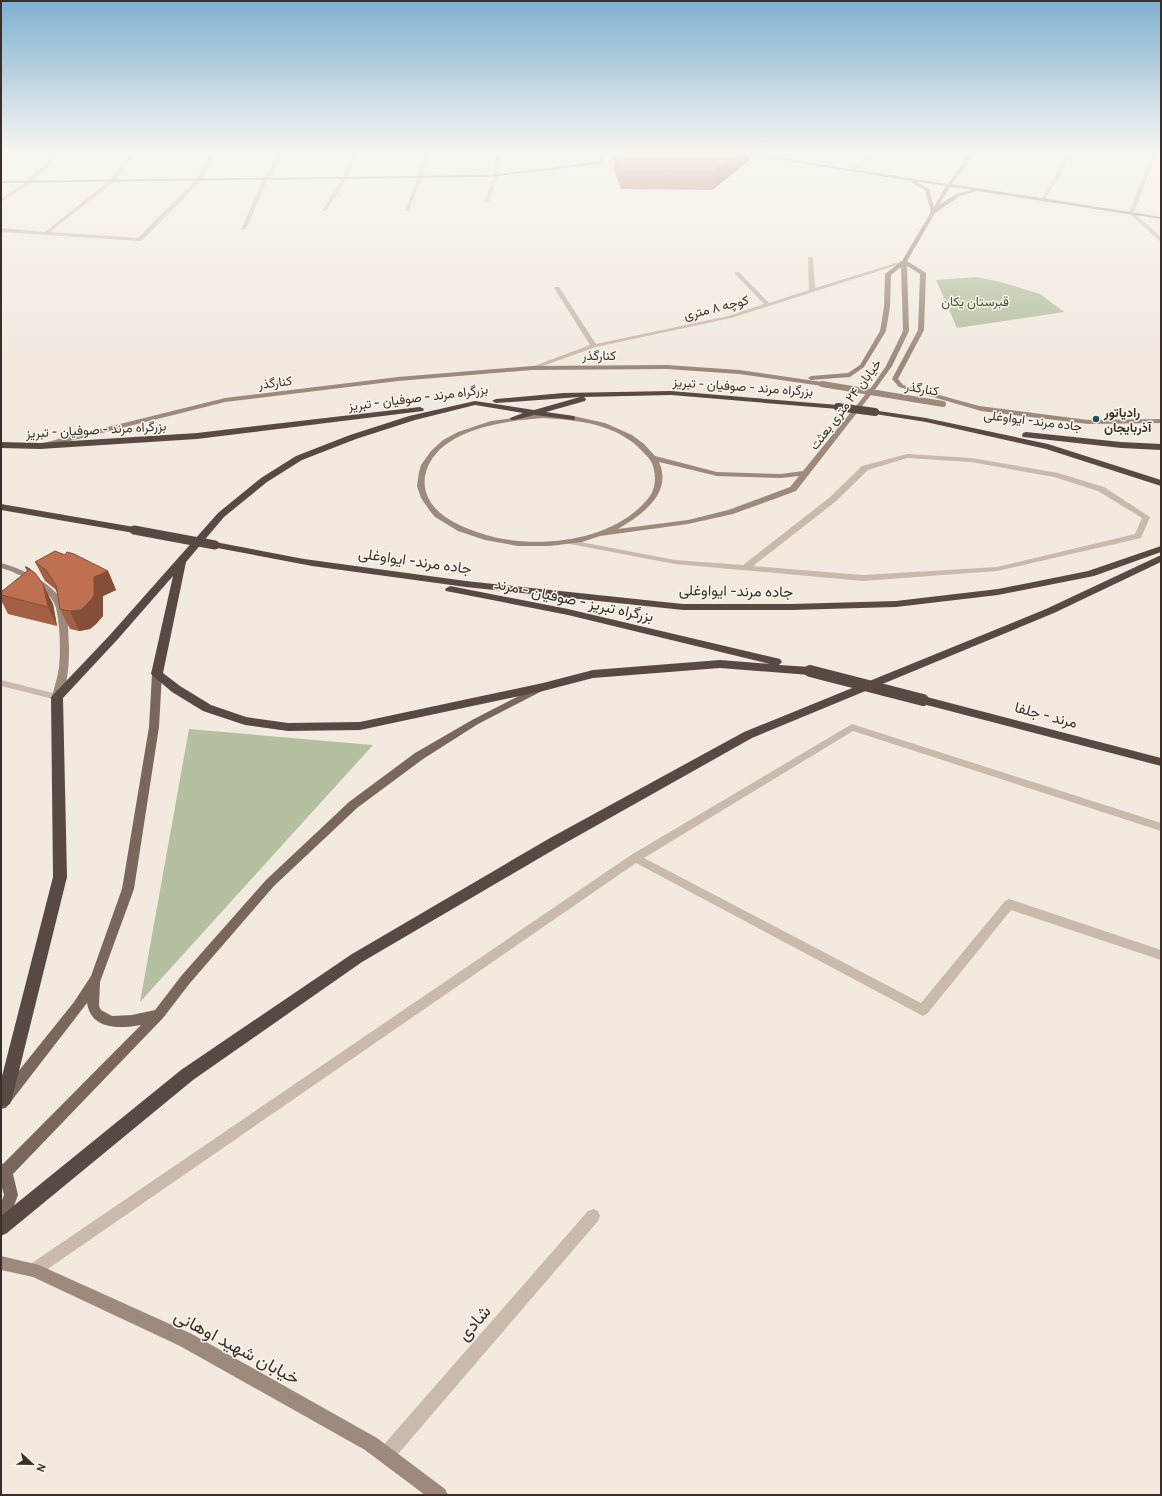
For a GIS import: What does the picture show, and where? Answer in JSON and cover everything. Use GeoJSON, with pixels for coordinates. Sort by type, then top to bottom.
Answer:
{"type":"FeatureCollection","features":[{"type":"Feature","properties":{"kind":"highway"},"geometry":{"type":"LineString","coordinates":[[514,418],[603,394]]}},
{"type":"Feature","properties":{"kind":"highway","name":"بزرگراه مرند - صوفیان - تبریز"},"geometry":{"type":"LineString","coordinates":[[1,445],[40,446],[197,436],[475,403],[563,395],[679,394],[838,407],[926,420]]}},
{"type":"Feature","properties":{"kind":"highway"},"geometry":{"type":"LineString","coordinates":[[3,1101],[60,877],[57,780],[57,696],[113,638],[221,515],[264,480],[300,458],[353,437],[412,418],[475,403],[571,418]]}},
{"type":"Feature","properties":{"kind":"highway"},"geometry":{"type":"LineString","coordinates":[[926,420],[1048,446],[1161,483]]}},
{"type":"Feature","properties":{"kind":"highway","name":"جاده مرند- ایواوغلی"},"geometry":{"type":"LineString","coordinates":[[926,420],[1026,435],[1121,445],[1161,447]]}},
{"type":"Feature","properties":{"kind":"highway"},"geometry":{"type":"LineString","coordinates":[[1,507],[306,561]]}},
{"type":"Feature","properties":{"kind":"highway","name":"جاده مرند- ایواوغلی"},"geometry":{"type":"LineString","coordinates":[[306,561],[466,584],[683,607],[791,607],[896,604],[998,592],[1090,574],[1161,548]]}},
{"type":"Feature","properties":{"kind":"highway"},"geometry":{"type":"LineString","coordinates":[[1,1226],[187,1075],[357,958],[555,842],[748,735],[1050,610],[1161,558]]}},
{"type":"Feature","properties":{"kind":"highway"},"geometry":{"type":"LineString","coordinates":[[181,561],[157,674],[176,689],[207,708],[245,721],[288,726],[360,726],[542,687],[593,674],[720,664],[810,671]]}},
{"type":"Feature","properties":{"kind":"highway","name":"بزرگراه تبریز - صوفیان - مرند"},"geometry":{"type":"LineString","coordinates":[[306,561],[568,612],[810,671]]}},
{"type":"Feature","properties":{"kind":"highway","name":"مرند - جلفا"},"geometry":{"type":"LineString","coordinates":[[810,671],[1161,762]]}},
{"type":"Feature","properties":{"kind":"main road"},"geometry":{"type":"LineString","coordinates":[[3,1101],[78,1006],[96,978],[128,889],[142,810],[154,727],[157,674]]}},
{"type":"Feature","properties":{"kind":"main road"},"geometry":{"type":"LineString","coordinates":[[1,1222],[10,1195],[3,1171],[108,1068],[159,1014],[186,979],[270,883],[353,805],[419,756],[475,722],[542,687]]}},
{"type":"Feature","properties":{"kind":"main road"},"geometry":{"type":"LineString","coordinates":[[96,978],[93,1005],[96,1013],[103,1018],[113,1021],[133,1021],[159,1014]]}},
{"type":"Feature","properties":{"kind":"street"},"geometry":{"type":"LineString","coordinates":[[46,233],[59,223]]}},
{"type":"Feature","properties":{"kind":"street"},"geometry":{"type":"LineString","coordinates":[[1,230],[139,240],[156,223]]}},
{"type":"Feature","properties":{"kind":"street"},"geometry":{"type":"LineString","coordinates":[[243,229],[246,223]]}},
{"type":"Feature","properties":{"kind":"street"},"geometry":{"type":"LineString","coordinates":[[789,378],[850,375],[862,366],[883,332],[887,307],[888,274],[904,262],[927,223]]}},
{"type":"Feature","properties":{"kind":"street"},"geometry":{"type":"LineString","coordinates":[[1142,223],[1161,240]]}},
{"type":"Feature","properties":{"kind":"street"},"geometry":{"type":"LineString","coordinates":[[810,258],[812,291]]}},
{"type":"Feature","properties":{"kind":"street"},"geometry":{"type":"LineString","coordinates":[[904,262],[923,273],[921,330],[895,379],[901,386],[981,409]]}},
{"type":"Feature","properties":{"kind":"street","name":"کوچه ۸ متری"},"geometry":{"type":"LineString","coordinates":[[532,368],[594,346],[730,317],[904,262]]}},
{"type":"Feature","properties":{"kind":"street","name":"خیابان ۲۴ متری بعثت"},"geometry":{"type":"LineString","coordinates":[[601,534],[688,522],[730,512],[793,489],[885,371],[906,331],[904,262]]}},
{"type":"Feature","properties":{"kind":"street"},"geometry":{"type":"LineString","coordinates":[[737,273],[768,305]]}},
{"type":"Feature","properties":{"kind":"street"},"geometry":{"type":"LineString","coordinates":[[557,288],[594,346]]}},
{"type":"Feature","properties":{"kind":"street","name":"کنارگذر"},"geometry":{"type":"LineString","coordinates":[[40,446],[225,400],[398,379],[532,368],[667,367],[739,372],[789,378],[943,404],[1088,422],[1161,421]]}},
{"type":"Feature","properties":{"kind":"street"},"geometry":{"type":"LineString","coordinates":[[543,416],[571,418],[598,423],[622,432],[640,444],[653,458],[659,474],[657,491],[646,508],[627,522],[601,534],[570,542],[536,544],[503,542],[473,534],[448,523],[430,508],[421,492],[420,475],[427,459],[442,444],[462,432],[486,423],[514,418],[543,416]]}},
{"type":"Feature","properties":{"kind":"street"},"geometry":{"type":"LineString","coordinates":[[570,542],[675,562],[744,568],[863,578],[997,569],[1138,536],[1146,517],[1101,489],[1055,475],[972,460],[907,456],[865,468],[832,500],[744,568]]}},
{"type":"Feature","properties":{"kind":"street"},"geometry":{"type":"LineString","coordinates":[[653,458],[717,474],[781,476],[806,473]]}},
{"type":"Feature","properties":{"kind":"street"},"geometry":{"type":"LineString","coordinates":[[1,565],[7,566],[41,583],[59,602],[63,627],[64,667],[57,696],[1,683]]}},
{"type":"Feature","properties":{"kind":"street"},"geometry":{"type":"LineString","coordinates":[[34,1270],[634,858],[852,727],[1161,828]]}},
{"type":"Feature","properties":{"kind":"street"},"geometry":{"type":"LineString","coordinates":[[634,858],[923,1010],[1009,904],[1161,955]]}},
{"type":"Feature","properties":{"kind":"street","name":"شادی"},"geometry":{"type":"LineString","coordinates":[[386,1455],[593,1216]]}},
{"type":"Feature","properties":{"kind":"street","name":"خیابان شهید اوهانی"},"geometry":{"type":"LineString","coordinates":[[1,1263],[34,1270],[186,1340],[370,1444],[439,1495]]}},
{"type":"Feature","properties":{"kind":"green space","name":"قبرستان یکان"},"geometry":{"type":"Polygon","coordinates":[[[976,277],[1001,282],[1040,294],[1064,312],[957,328],[936,280],[976,277]]]}},
{"type":"Feature","properties":{"kind":"green space"},"geometry":{"type":"Polygon","coordinates":[[[189,729],[373,745],[140,1002],[189,729]]]}},
{"type":"Feature","properties":{"kind":"building"},"geometry":{"type":"Polygon","coordinates":[[[55,551],[65,555],[67,552],[74,554],[108,571],[94,577],[94,596],[81,610],[70,611],[60,609],[56,585],[46,570],[35,562],[55,551]]]}},
{"type":"Feature","properties":{"kind":"building"},"geometry":{"type":"Polygon","coordinates":[[[30,569],[43,584],[48,607],[1,595],[1,592],[30,569]]]}},
{"type":"Feature","properties":{"kind":"place","name":"رادیاتور آذربایجان"},"geometry":{"type":"Point","coordinates":[1096,419]}}]}
